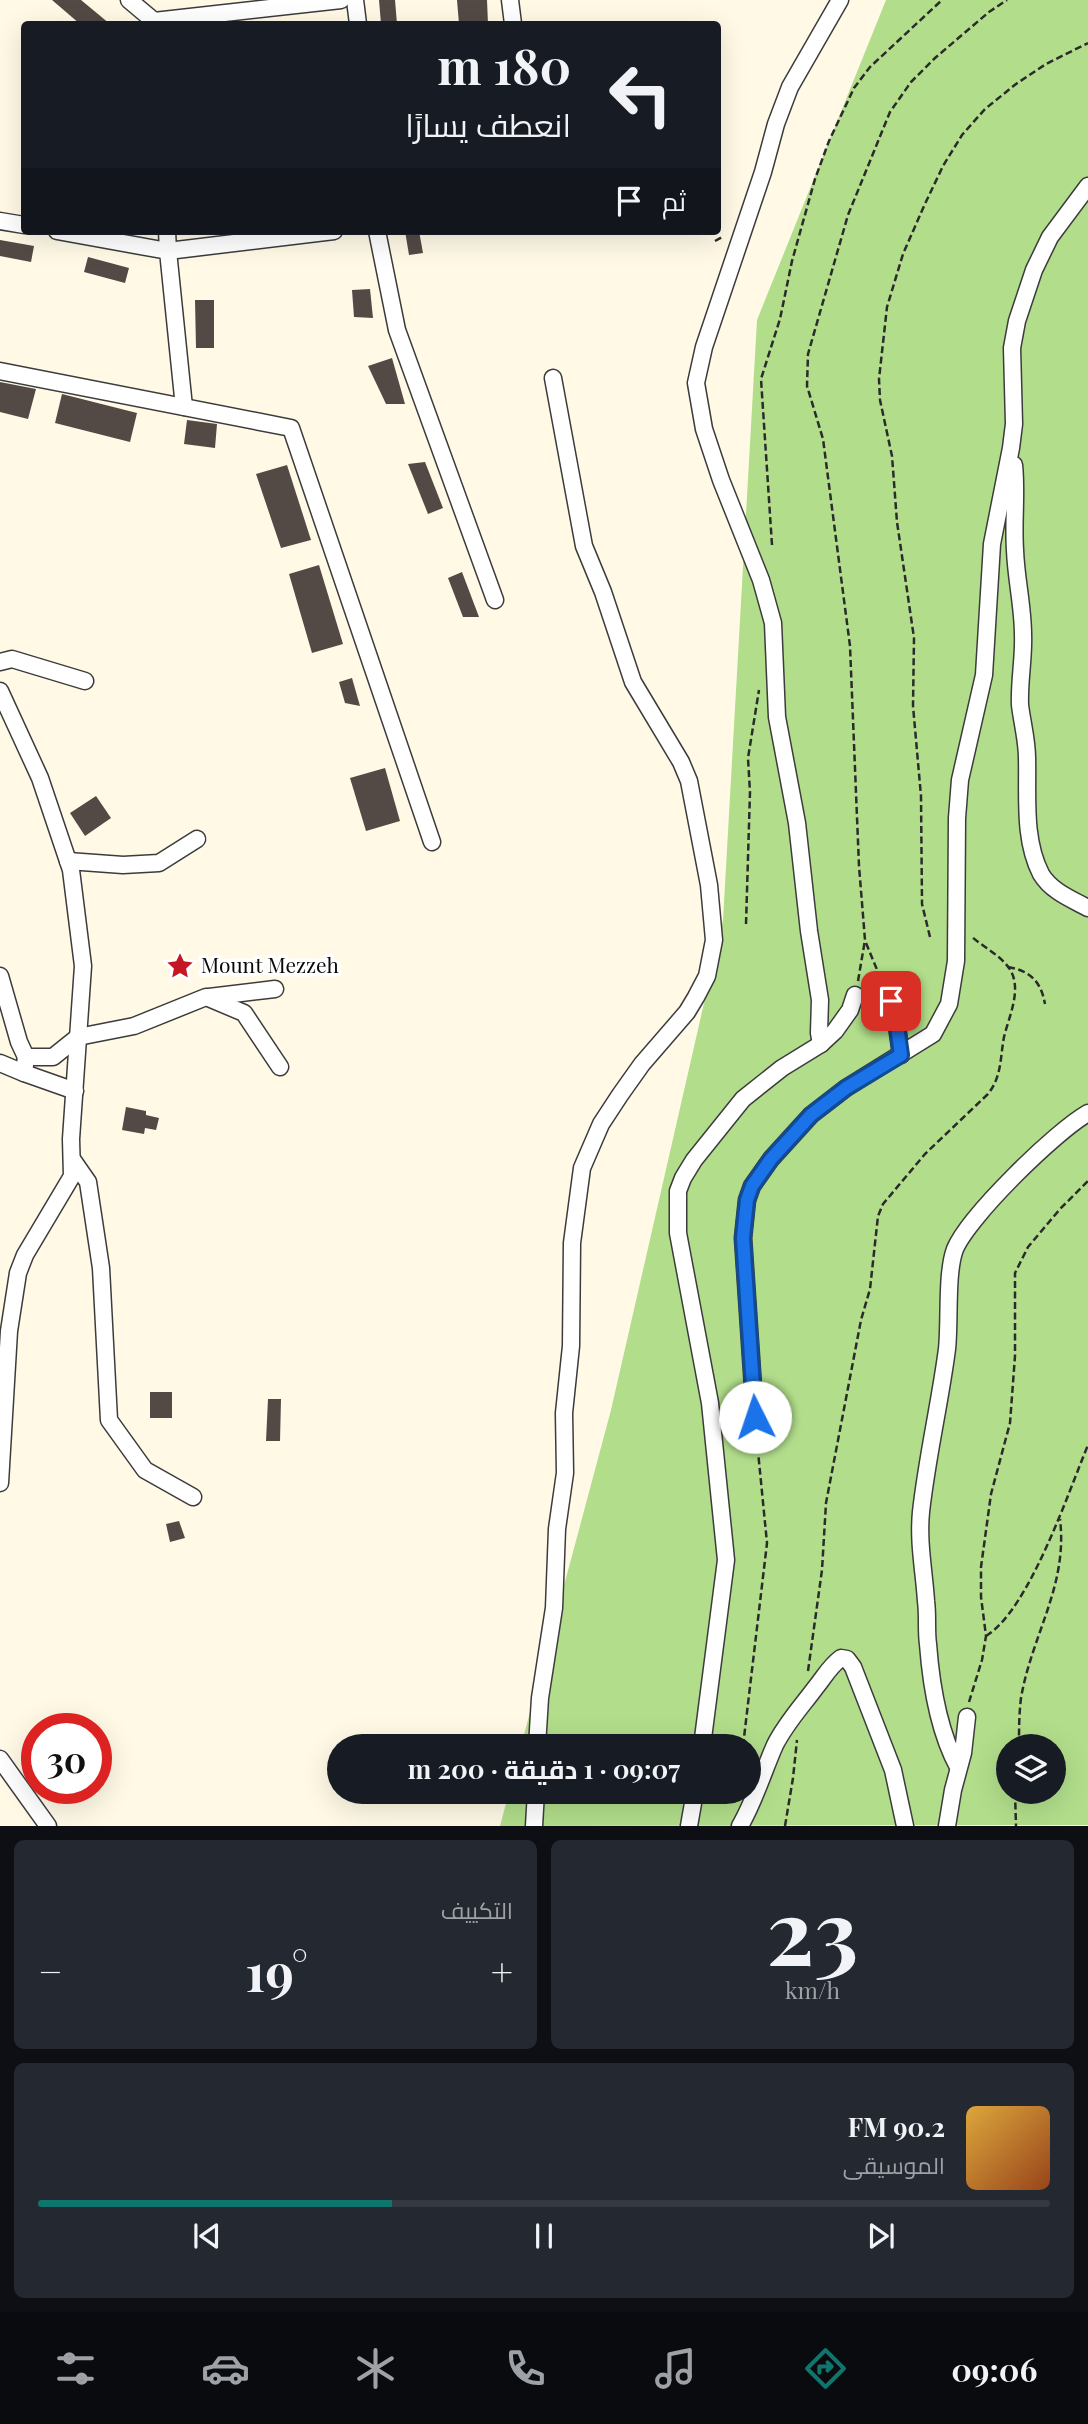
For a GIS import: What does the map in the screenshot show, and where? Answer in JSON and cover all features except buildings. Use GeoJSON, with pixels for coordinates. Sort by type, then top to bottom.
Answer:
{"type":"FeatureCollection","features":[{"type":"Feature","properties":{"kind":"street"},"geometry":{"type":"LineString","coordinates":[[129,0],[152,21]]}},
{"type":"Feature","properties":{"kind":"street"},"geometry":{"type":"LineString","coordinates":[[170,21],[341,0]]}},
{"type":"Feature","properties":{"kind":"street"},"geometry":{"type":"LineString","coordinates":[[355,0],[358,21]]}},
{"type":"Feature","properties":{"kind":"street"},"geometry":{"type":"LineString","coordinates":[[510,0],[513,21]]}},
{"type":"Feature","properties":{"kind":"street"},"geometry":{"type":"LineString","coordinates":[[821,1044],[820,1000],[808,931],[797,823],[777,718],[773,622],[761,580],[708,442],[696,383],[704,347],[763,172],[776,124],[790,87],[840,0]]}},
{"type":"Feature","properties":{"kind":"street"},"geometry":{"type":"LineString","coordinates":[[755,1417],[743,1238],[747,1200],[752,1186],[771,1159],[811,1115],[838,1094],[933,1034],[949,1004],[954,985],[960,780],[984,675],[992,544],[1014,424],[1012,348],[1017,321],[1034,270],[1050,237],[1088,186]]}},
{"type":"Feature","properties":{"kind":"street"},"geometry":{"type":"LineString","coordinates":[[0,221],[21,224]]}},
{"type":"Feature","properties":{"kind":"street"},"geometry":{"type":"LineString","coordinates":[[79,235],[168,251],[301,235]]}},
{"type":"Feature","properties":{"kind":"street"},"geometry":{"type":"LineString","coordinates":[[167,235],[184,407]]}},
{"type":"Feature","properties":{"kind":"street"},"geometry":{"type":"LineString","coordinates":[[378,235],[397,330],[495,600]]}},
{"type":"Feature","properties":{"kind":"street"},"geometry":{"type":"LineString","coordinates":[[0,371],[291,428],[432,842]]}},
{"type":"Feature","properties":{"kind":"street"},"geometry":{"type":"LineString","coordinates":[[538,1734],[540,1698],[554,1608],[557,1529],[565,1473],[564,1413],[571,1346],[572,1243],[582,1168],[601,1124],[620,1095],[692,1005],[707,976],[714,940],[709,885],[688,781],[681,762],[633,682],[584,546],[553,378]]}},
{"type":"Feature","properties":{"kind":"street"},"geometry":{"type":"LineString","coordinates":[[1011,448],[1016,497],[1015,554],[1024,639],[1020,706],[1027,757],[1026,802],[1030,837],[1042,875],[1059,892],[1088,908]]}},
{"type":"Feature","properties":{"kind":"street"},"geometry":{"type":"LineString","coordinates":[[0,662],[12,659],[86,681]]}},
{"type":"Feature","properties":{"kind":"street"},"geometry":{"type":"LineString","coordinates":[[0,691],[40,778],[68,861],[83,966],[72,1176],[25,1255],[18,1273],[9,1331],[0,1483]]}},
{"type":"Feature","properties":{"kind":"street"},"geometry":{"type":"LineString","coordinates":[[68,861],[123,865],[159,863],[197,839]]}},
{"type":"Feature","properties":{"kind":"street"},"geometry":{"type":"LineString","coordinates":[[0,976],[25,1065],[75,1091]]}},
{"type":"Feature","properties":{"kind":"street"},"geometry":{"type":"LineString","coordinates":[[0,1063],[25,1065],[53,1057],[78,1037],[134,1026],[206,997],[275,989]]}},
{"type":"Feature","properties":{"kind":"street"},"geometry":{"type":"LineString","coordinates":[[704,1734],[726,1560],[708,1391],[678,1233],[678,1191],[694,1160],[743,1099],[782,1068],[821,1044],[843,1021],[855,995]]}},
{"type":"Feature","properties":{"kind":"street"},"geometry":{"type":"LineString","coordinates":[[206,997],[244,1013],[280,1067]]}},
{"type":"Feature","properties":{"kind":"street"},"geometry":{"type":"LineString","coordinates":[[891,1001],[901,1055]]}},
{"type":"Feature","properties":{"kind":"street"},"geometry":{"type":"LineString","coordinates":[[958,1767],[951,1754],[939,1708],[930,1657],[920,1546],[926,1478],[947,1347],[950,1268],[962,1234],[976,1217],[1062,1131],[1088,1113]]}},
{"type":"Feature","properties":{"kind":"street"},"geometry":{"type":"LineString","coordinates":[[72,1159],[88,1182],[101,1268],[109,1420],[145,1470],[193,1497]]}},
{"type":"Feature","properties":{"kind":"street"},"geometry":{"type":"LineString","coordinates":[[740,1825],[790,1719],[818,1685],[825,1672],[841,1658],[853,1667],[885,1747],[905,1825]]}},
{"type":"Feature","properties":{"kind":"street"},"geometry":{"type":"LineString","coordinates":[[947,1825],[963,1753],[967,1717]]}},
{"type":"Feature","properties":{"kind":"street"},"geometry":{"type":"LineString","coordinates":[[0,1759],[48,1825]]}},
{"type":"Feature","properties":{"kind":"street"},"geometry":{"type":"LineString","coordinates":[[534,1825],[535,1804]]}},
{"type":"Feature","properties":{"kind":"street"},"geometry":{"type":"LineString","coordinates":[[689,1825],[693,1804]]}},
{"type":"Feature","properties":{"kind":"path"},"geometry":{"type":"LineString","coordinates":[[772,545],[761,379],[780,319],[792,261],[815,178],[844,107],[862,78],[885,52],[942,0]]}},
{"type":"Feature","properties":{"kind":"path"},"geometry":{"type":"LineString","coordinates":[[855,995],[865,940],[859,866],[850,646],[823,439],[807,386],[808,354],[848,215],[894,105],[911,82],[936,58],[1007,0]]}},
{"type":"Feature","properties":{"kind":"path"},"geometry":{"type":"LineString","coordinates":[[930,937],[922,904],[921,796],[913,706],[914,638],[897,522],[891,456],[880,400],[879,379],[887,307],[903,254],[943,166],[962,135],[985,109],[1016,84],[1046,64],[1088,43]]}},
{"type":"Feature","properties":{"kind":"path"},"geometry":{"type":"LineString","coordinates":[[746,924],[750,792],[748,758],[752,721],[760,686]]}},
{"type":"Feature","properties":{"kind":"path"},"geometry":{"type":"LineString","coordinates":[[967,932],[1009,967],[1026,972],[1036,980],[1042,989],[1045,1004]]}},
{"type":"Feature","properties":{"kind":"path"},"geometry":{"type":"LineString","coordinates":[[865,940],[891,1001]]}},
{"type":"Feature","properties":{"kind":"path"},"geometry":{"type":"LineString","coordinates":[[807,1673],[822,1570],[828,1489],[861,1320],[870,1289],[877,1216],[883,1204],[925,1154],[995,1085],[1002,1066],[1002,1049],[1015,993],[1014,977],[1009,967]]}},
{"type":"Feature","properties":{"kind":"path"},"geometry":{"type":"LineString","coordinates":[[967,1717],[986,1636],[982,1615],[981,1567],[991,1494],[1010,1423],[1015,1356],[1015,1273],[1028,1247],[1088,1181]]}},
{"type":"Feature","properties":{"kind":"path"},"geometry":{"type":"LineString","coordinates":[[744,1734],[767,1543],[755,1417]]}},
{"type":"Feature","properties":{"kind":"path"},"geometry":{"type":"LineString","coordinates":[[986,1636],[1002,1622],[1018,1598],[1060,1519],[1088,1445]]}},
{"type":"Feature","properties":{"kind":"path"},"geometry":{"type":"LineString","coordinates":[[1020,1734],[1021,1698],[1054,1594],[1061,1560],[1060,1519]]}},
{"type":"Feature","properties":{"kind":"path"},"geometry":{"type":"LineString","coordinates":[[785,1825],[797,1737]]}},
{"type":"Feature","properties":{"kind":"path"},"geometry":{"type":"LineString","coordinates":[[1015,1804],[1016,1825]]}},
{"type":"Feature","properties":{"kind":"green space"},"geometry":{"type":"Polygon","coordinates":[[[886,0],[1088,0],[1088,1825],[500,1826],[506,1804],[761,1804],[761,1734],[524,1734],[611,1410],[723,920],[757,320],[886,0]]]}},
{"type":"Feature","properties":{"kind":"place","name":"Mount Mezzeh"},"geometry":{"type":"Point","coordinates":[180,966]}},
{"type":"Feature","properties":{"kind":"route"},"geometry":{"type":"LineString","coordinates":[[755,1417],[743,1238],[747,1200],[752,1186],[771,1159],[811,1115],[846,1088],[901,1055],[891,1001]]}}]}
